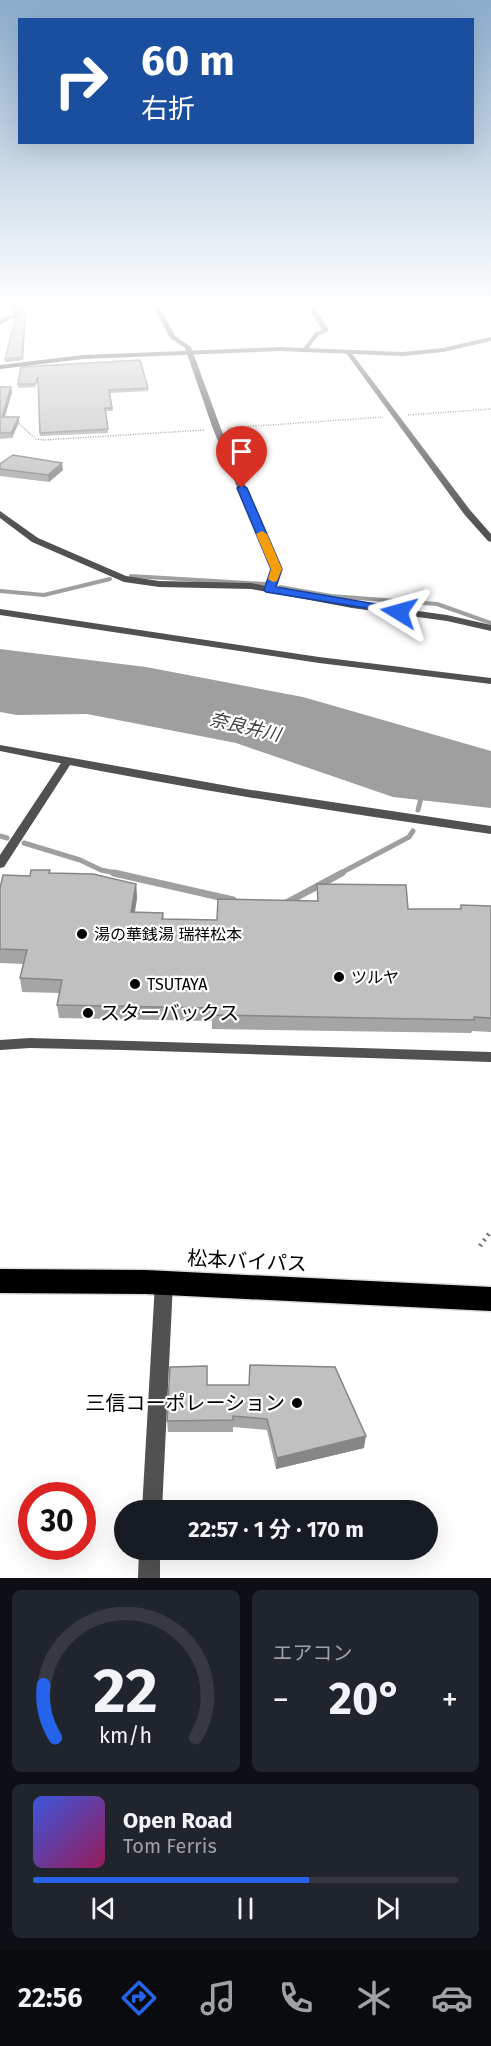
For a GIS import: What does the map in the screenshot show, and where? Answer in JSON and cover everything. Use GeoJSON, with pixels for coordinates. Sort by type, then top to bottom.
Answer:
{"type":"FeatureCollection","features":[{"type":"Feature","properties":{"kind":"highway","name":"松本バイパス"},"geometry":{"type":"LineString","coordinates":[[0,1281],[164,1283],[491,1299]]}},
{"type":"Feature","properties":{"kind":"street"},"geometry":{"type":"LineString","coordinates":[[198,380],[276,569],[269,590]]}},
{"type":"Feature","properties":{"kind":"street"},"geometry":{"type":"LineString","coordinates":[[368,380],[467,512],[491,539]]}},
{"type":"Feature","properties":{"kind":"street"},"geometry":{"type":"LineString","coordinates":[[0,514],[35,540],[124,579],[159,584],[250,586],[352,605],[447,618],[491,628]]}},
{"type":"Feature","properties":{"kind":"street"},"geometry":{"type":"LineString","coordinates":[[0,612],[319,660],[491,681]]}},
{"type":"Feature","properties":{"kind":"street"},"geometry":{"type":"LineString","coordinates":[[0,617],[51,619]]}},
{"type":"Feature","properties":{"kind":"street"},"geometry":{"type":"LineString","coordinates":[[0,748],[160,780],[491,830]]}},
{"type":"Feature","properties":{"kind":"street"},"geometry":{"type":"LineString","coordinates":[[153,1500],[164,1283]]}},
{"type":"Feature","properties":{"kind":"street"},"geometry":{"type":"LineString","coordinates":[[149,1578],[150,1560]]}},
{"type":"Feature","properties":{"kind":"lane"},"geometry":{"type":"LineString","coordinates":[[0,864],[67,762]]}},
{"type":"Feature","properties":{"kind":"lane"},"geometry":{"type":"LineString","coordinates":[[0,1046],[30,1043],[123,1045],[491,1057]]}},
{"type":"Feature","properties":{"kind":"path"},"geometry":{"type":"LineString","coordinates":[[12,421],[21,424],[36,439],[45,440],[491,409]]}},
{"type":"Feature","properties":{"kind":"path"},"geometry":{"type":"LineString","coordinates":[[480,1246],[491,1231]]}},
{"type":"Feature","properties":{"kind":"water","name":"奈良井川"},"geometry":{"type":"Polygon","coordinates":[[[0,649],[146,667],[303,697],[491,751],[491,808],[393,797],[236,743],[87,714],[17,715],[0,712],[0,649]]]}},
{"type":"Feature","properties":{"kind":"building"},"geometry":{"type":"Polygon","coordinates":[[[19,380],[37,380],[35,384],[18,384],[19,380]]]}},
{"type":"Feature","properties":{"kind":"building"},"geometry":{"type":"Polygon","coordinates":[[[38,380],[146,380],[148,388],[109,390],[112,408],[105,408],[108,429],[40,433],[38,380]]]}},
{"type":"Feature","properties":{"kind":"building"},"geometry":{"type":"Polygon","coordinates":[[[0,387],[11,387],[2,417],[19,417],[11,433],[0,433],[0,387]]]}},
{"type":"Feature","properties":{"kind":"building"},"geometry":{"type":"Polygon","coordinates":[[[13,455],[62,463],[48,475],[0,469],[0,464],[13,455]]]}},
{"type":"Feature","properties":{"kind":"building"},"geometry":{"type":"Polygon","coordinates":[[[31,870],[50,870],[49,873],[93,874],[136,884],[131,912],[163,913],[162,919],[217,920],[218,899],[318,901],[317,884],[406,885],[408,909],[461,909],[461,905],[491,906],[491,1018],[474,1017],[474,1020],[212,1015],[212,1008],[57,1005],[62,980],[20,978],[27,950],[0,949],[0,888],[3,875],[30,876],[31,870]]]}},
{"type":"Feature","properties":{"kind":"building"},"geometry":{"type":"Polygon","coordinates":[[[250,1365],[335,1367],[366,1436],[277,1458],[267,1419],[233,1416],[233,1420],[167,1421],[170,1367],[207,1366],[207,1385],[249,1385],[250,1365]]]}},
{"type":"Feature","properties":{"kind":"waterway"},"geometry":{"type":"LineString","coordinates":[[131,576],[266,584]]}},
{"type":"Feature","properties":{"kind":"waterway"},"geometry":{"type":"LineString","coordinates":[[0,591],[44,595],[110,579]]}},
{"type":"Feature","properties":{"kind":"waterway"},"geometry":{"type":"LineString","coordinates":[[280,587],[331,596],[437,604],[491,623]]}},
{"type":"Feature","properties":{"kind":"waterway"},"geometry":{"type":"LineString","coordinates":[[418,810],[422,794]]}},
{"type":"Feature","properties":{"kind":"waterway"},"geometry":{"type":"LineString","coordinates":[[339,874],[409,837],[413,831]]}},
{"type":"Feature","properties":{"kind":"waterway"},"geometry":{"type":"LineString","coordinates":[[0,836],[7,838]]}},
{"type":"Feature","properties":{"kind":"waterway"},"geometry":{"type":"LineString","coordinates":[[24,843],[80,860],[101,870],[121,874]]}},
{"type":"Feature","properties":{"kind":"waterway"},"geometry":{"type":"LineString","coordinates":[[114,873],[233,900]]}},
{"type":"Feature","properties":{"kind":"waterway"},"geometry":{"type":"LineString","coordinates":[[286,903],[342,873]]}},
{"type":"Feature","properties":{"kind":"slow traffic"},"geometry":{"type":"LineString","coordinates":[[262,534],[276,569],[273,579]]}},
{"type":"Feature","properties":{"kind":"place","name":"湯の華銭湯 瑞祥松本"},"geometry":{"type":"Point","coordinates":[82,934]}},
{"type":"Feature","properties":{"kind":"place","name":"ツルヤ"},"geometry":{"type":"Point","coordinates":[339,977]}},
{"type":"Feature","properties":{"kind":"place","name":"TSUTAYA"},"geometry":{"type":"Point","coordinates":[135,984]}},
{"type":"Feature","properties":{"kind":"place","name":"スターバックス"},"geometry":{"type":"Point","coordinates":[88,1013]}},
{"type":"Feature","properties":{"kind":"place","name":"三信コーポレーション"},"geometry":{"type":"Point","coordinates":[297,1403]}},
{"type":"Feature","properties":{"kind":"route"},"geometry":{"type":"LineString","coordinates":[[242,488],[276,569],[269,590],[399,612]]}}]}
